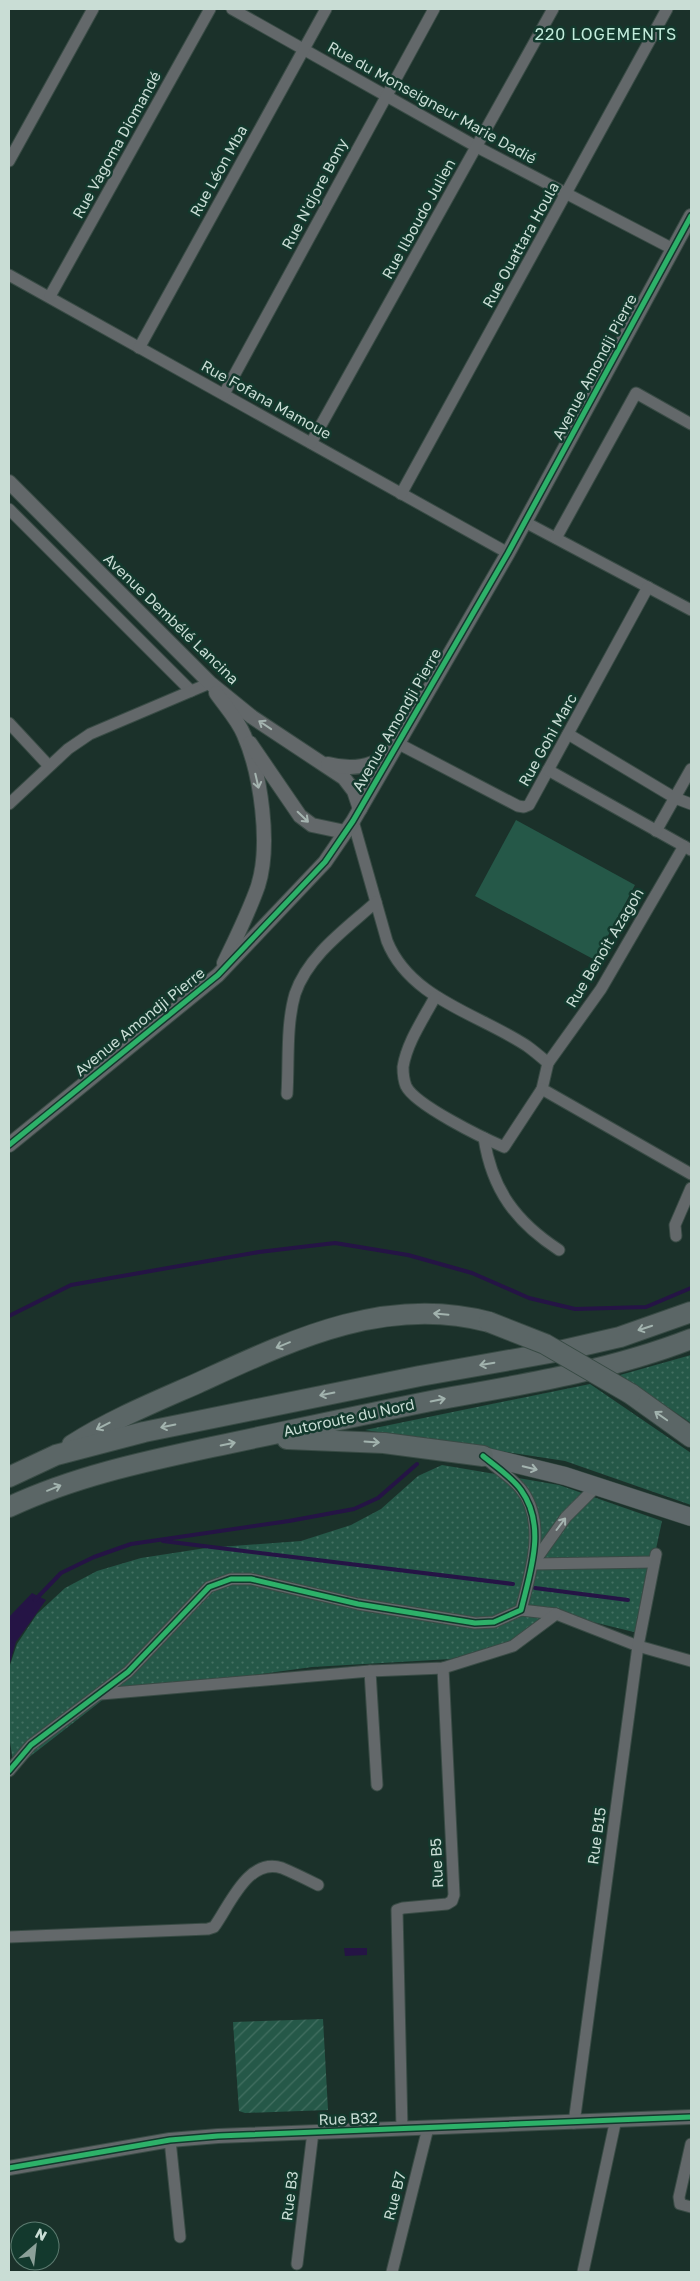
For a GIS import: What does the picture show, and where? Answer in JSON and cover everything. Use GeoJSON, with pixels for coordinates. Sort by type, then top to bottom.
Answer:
{"type":"FeatureCollection","features":[{"type":"Feature","properties":{"kind":"highway","name":"Autoroute du Nord"},"geometry":{"type":"LineString","coordinates":[[9,1476],[56,1455],[144,1432],[269,1405],[555,1352],[620,1336],[691,1312]]}},
{"type":"Feature","properties":{"kind":"highway"},"geometry":{"type":"LineString","coordinates":[[56,1455],[100,1427],[264,1353],[317,1332],[352,1321],[413,1313],[440,1314],[489,1322],[544,1344],[631,1394],[691,1437]]}},
{"type":"Feature","properties":{"kind":"highway","name":"Autoroute du Nord"},"geometry":{"type":"LineString","coordinates":[[9,1507],[64,1484],[128,1466],[253,1438],[619,1363],[691,1338]]}},
{"type":"Feature","properties":{"kind":"highway"},"geometry":{"type":"LineString","coordinates":[[253,1438],[384,1443],[483,1456]]}},
{"type":"Feature","properties":{"kind":"main road"},"geometry":{"type":"LineString","coordinates":[[483,1456],[565,1476],[691,1517]]}},
{"type":"Feature","properties":{"kind":"street"},"geometry":{"type":"LineString","coordinates":[[9,161],[93,9]]}},
{"type":"Feature","properties":{"kind":"street","name":"Rue Vagoma Diomandé"},"geometry":{"type":"LineString","coordinates":[[50,296],[210,9]]}},
{"type":"Feature","properties":{"kind":"street","name":"Rue du Monseigneur Marie Dadié"},"geometry":{"type":"LineString","coordinates":[[232,9],[477,147],[674,249]]}},
{"type":"Feature","properties":{"kind":"street","name":"Rue Léon Mba"},"geometry":{"type":"LineString","coordinates":[[139,348],[326,9]]}},
{"type":"Feature","properties":{"kind":"street","name":"Rue N'djore Bony"},"geometry":{"type":"LineString","coordinates":[[224,394],[434,9]]}},
{"type":"Feature","properties":{"kind":"street","name":"Rue Ilboudo Julien"},"geometry":{"type":"LineString","coordinates":[[311,443],[553,9]]}},
{"type":"Feature","properties":{"kind":"street","name":"Rue Ouattara Houla"},"geometry":{"type":"LineString","coordinates":[[401,494],[667,9]]}},
{"type":"Feature","properties":{"kind":"street","name":"Avenue Amondji Pierre"},"geometry":{"type":"LineString","coordinates":[[9,1145],[218,975],[325,862],[353,821],[399,744],[508,553],[691,216]]}},
{"type":"Feature","properties":{"kind":"street","name":"Rue Fofana Mamoue"},"geometry":{"type":"LineString","coordinates":[[9,275],[50,296],[139,348],[508,553]]}},
{"type":"Feature","properties":{"kind":"street"},"geometry":{"type":"LineString","coordinates":[[556,538],[636,393],[691,424]]}},
{"type":"Feature","properties":{"kind":"street","name":"Avenue Dembélé Lancina"},"geometry":{"type":"LineString","coordinates":[[9,482],[210,683],[252,717],[344,778],[354,790],[353,821]]}},
{"type":"Feature","properties":{"kind":"street"},"geometry":{"type":"LineString","coordinates":[[9,508],[192,691]]}},
{"type":"Feature","properties":{"kind":"street"},"geometry":{"type":"LineString","coordinates":[[525,522],[691,610]]}},
{"type":"Feature","properties":{"kind":"street","name":"Rue Gohi Marc"},"geometry":{"type":"LineString","coordinates":[[399,744],[524,807],[529,805],[648,587]]}},
{"type":"Feature","properties":{"kind":"street"},"geometry":{"type":"LineString","coordinates":[[9,804],[50,766],[90,734],[210,683],[300,816],[312,825],[353,821],[392,952],[402,966],[435,997],[528,1046],[548,1063],[542,1089],[504,1147],[484,1138],[418,1099],[407,1086],[403,1069],[407,1052],[435,997]]}},
{"type":"Feature","properties":{"kind":"street"},"geometry":{"type":"LineString","coordinates":[[9,723],[50,766]]}},
{"type":"Feature","properties":{"kind":"street"},"geometry":{"type":"LineString","coordinates":[[218,975],[258,885],[264,858],[265,827],[261,801],[244,734]]}},
{"type":"Feature","properties":{"kind":"street"},"geometry":{"type":"LineString","coordinates":[[568,734],[675,798],[691,804]]}},
{"type":"Feature","properties":{"kind":"street"},"geometry":{"type":"LineString","coordinates":[[320,762],[343,768],[373,764],[399,744]]}},
{"type":"Feature","properties":{"kind":"street"},"geometry":{"type":"LineString","coordinates":[[656,831],[691,769]]}},
{"type":"Feature","properties":{"kind":"street"},"geometry":{"type":"LineString","coordinates":[[548,770],[687,848]]}},
{"type":"Feature","properties":{"kind":"street","name":"Rue Benoit Azagoh"},"geometry":{"type":"LineString","coordinates":[[548,1063],[601,990],[687,848]]}},
{"type":"Feature","properties":{"kind":"street"},"geometry":{"type":"LineString","coordinates":[[287,1094],[291,1014],[303,976],[330,943],[376,902]]}},
{"type":"Feature","properties":{"kind":"street"},"geometry":{"type":"LineString","coordinates":[[542,1089],[691,1174]]}},
{"type":"Feature","properties":{"kind":"street"},"geometry":{"type":"LineString","coordinates":[[484,1138],[488,1162],[516,1215],[534,1234],[559,1250]]}},
{"type":"Feature","properties":{"kind":"street"},"geometry":{"type":"LineString","coordinates":[[676,1236],[675,1224],[691,1188]]}},
{"type":"Feature","properties":{"kind":"street"},"geometry":{"type":"LineString","coordinates":[[483,1456],[521,1489],[531,1508],[535,1540],[534,1564],[520,1610]]}},
{"type":"Feature","properties":{"kind":"street"},"geometry":{"type":"LineString","coordinates":[[534,1564],[566,1517],[597,1486]]}},
{"type":"Feature","properties":{"kind":"street","name":"Rue B15"},"geometry":{"type":"LineString","coordinates":[[534,1564],[655,1558],[638,1646],[574,2123]]}},
{"type":"Feature","properties":{"kind":"street"},"geometry":{"type":"LineString","coordinates":[[9,1771],[31,1745],[101,1694],[149,1652],[194,1601],[210,1587],[231,1579],[251,1580],[358,1604],[475,1623],[494,1622],[520,1610],[556,1614],[638,1646],[691,1661]]}},
{"type":"Feature","properties":{"kind":"street"},"geometry":{"type":"LineString","coordinates":[[101,1694],[370,1671],[443,1668],[513,1646],[556,1614]]}},
{"type":"Feature","properties":{"kind":"street","name":"Rue B5"},"geometry":{"type":"LineString","coordinates":[[402,2129],[397,1910],[447,1904],[452,1901],[454,1895],[443,1668]]}},
{"type":"Feature","properties":{"kind":"street"},"geometry":{"type":"LineString","coordinates":[[370,1671],[377,1785]]}},
{"type":"Feature","properties":{"kind":"street"},"geometry":{"type":"LineString","coordinates":[[9,1937],[208,1930],[214,1927],[243,1884],[255,1872],[268,1866],[281,1868],[318,1885]]}},
{"type":"Feature","properties":{"kind":"street","name":"Rue B32"},"geometry":{"type":"LineString","coordinates":[[9,2168],[170,2140],[218,2136],[691,2117]]}},
{"type":"Feature","properties":{"kind":"street"},"geometry":{"type":"LineString","coordinates":[[583,2272],[616,2119]]}},
{"type":"Feature","properties":{"kind":"street","name":"Rue B7"},"geometry":{"type":"LineString","coordinates":[[392,2272],[428,2128]]}},
{"type":"Feature","properties":{"kind":"street","name":"Rue B3"},"geometry":{"type":"LineString","coordinates":[[297,2264],[313,2132]]}},
{"type":"Feature","properties":{"kind":"street"},"geometry":{"type":"LineString","coordinates":[[170,2140],[180,2237]]}},
{"type":"Feature","properties":{"kind":"street"},"geometry":{"type":"LineString","coordinates":[[691,2144],[679,2197],[680,2204],[691,2207]]}},
{"type":"Feature","properties":{"kind":"green space"},"geometry":{"type":"Polygon","coordinates":[[[516,820],[635,885],[595,960],[475,896],[516,820]]]}},
{"type":"Feature","properties":{"kind":"green space"},"geometry":{"type":"Polygon","coordinates":[[[691,1355],[691,1423],[620,1375],[691,1355]]]}},
{"type":"Feature","properties":{"kind":"green space"},"geometry":{"type":"Polygon","coordinates":[[[590,1384],[691,1453],[691,1505],[565,1461],[365,1430],[590,1384]]]}},
{"type":"Feature","properties":{"kind":"green space"},"geometry":{"type":"Polygon","coordinates":[[[442,1465],[559,1485],[662,1521],[638,1633],[560,1614],[513,1640],[451,1659],[312,1667],[109,1695],[14,1769],[9,1735],[9,1668],[17,1644],[37,1614],[65,1588],[97,1571],[141,1558],[206,1548],[301,1541],[351,1525],[381,1509],[418,1476],[442,1465]]]}},
{"type":"Feature","properties":{"kind":"green space"},"geometry":{"type":"Polygon","coordinates":[[[323,2019],[328,2110],[245,2113],[239,2111],[233,2022],[323,2019]]]}},
{"type":"Feature","properties":{"kind":"shaded area"},"geometry":{"type":"Polygon","coordinates":[[[32,1593],[46,1600],[16,1642],[9,1666],[9,1617],[32,1593]]]}},
{"type":"Feature","properties":{"kind":"shaded area"},"geometry":{"type":"Polygon","coordinates":[[[344,1948],[367,1948],[367,1955],[345,1956],[344,1948]]]}},
{"type":"Feature","properties":{"kind":"waterway"},"geometry":{"type":"LineString","coordinates":[[9,1316],[71,1285],[259,1252],[335,1243],[408,1255],[472,1273],[529,1298],[575,1309],[646,1307],[691,1288]]}},
{"type":"Feature","properties":{"kind":"waterway"},"geometry":{"type":"LineString","coordinates":[[35,1600],[61,1573],[94,1557],[131,1544],[289,1521],[354,1509],[378,1498],[417,1464]]}},
{"type":"Feature","properties":{"kind":"waterway"},"geometry":{"type":"LineString","coordinates":[[163,1541],[513,1584]]}},
{"type":"Feature","properties":{"kind":"waterway"},"geometry":{"type":"LineString","coordinates":[[535,1588],[628,1600]]}},
{"type":"Feature","properties":{"kind":"cycle path"},"geometry":{"type":"LineString","coordinates":[[9,1145],[218,975],[325,862],[353,821],[508,553],[691,216]]}},
{"type":"Feature","properties":{"kind":"cycle path"},"geometry":{"type":"LineString","coordinates":[[9,1771],[31,1745],[128,1672],[209,1587],[231,1579],[251,1579],[358,1604],[475,1623],[494,1622],[521,1610],[532,1565],[535,1534],[533,1519],[529,1504],[521,1490],[508,1476],[483,1456]]}},
{"type":"Feature","properties":{"kind":"cycle path"},"geometry":{"type":"LineString","coordinates":[[9,2168],[170,2140],[218,2136],[691,2117]]}},
{"type":"Feature","properties":{"kind":"district","name":"220 LOGEMENTS"},"geometry":{"type":"Point","coordinates":[606,34]}}]}
